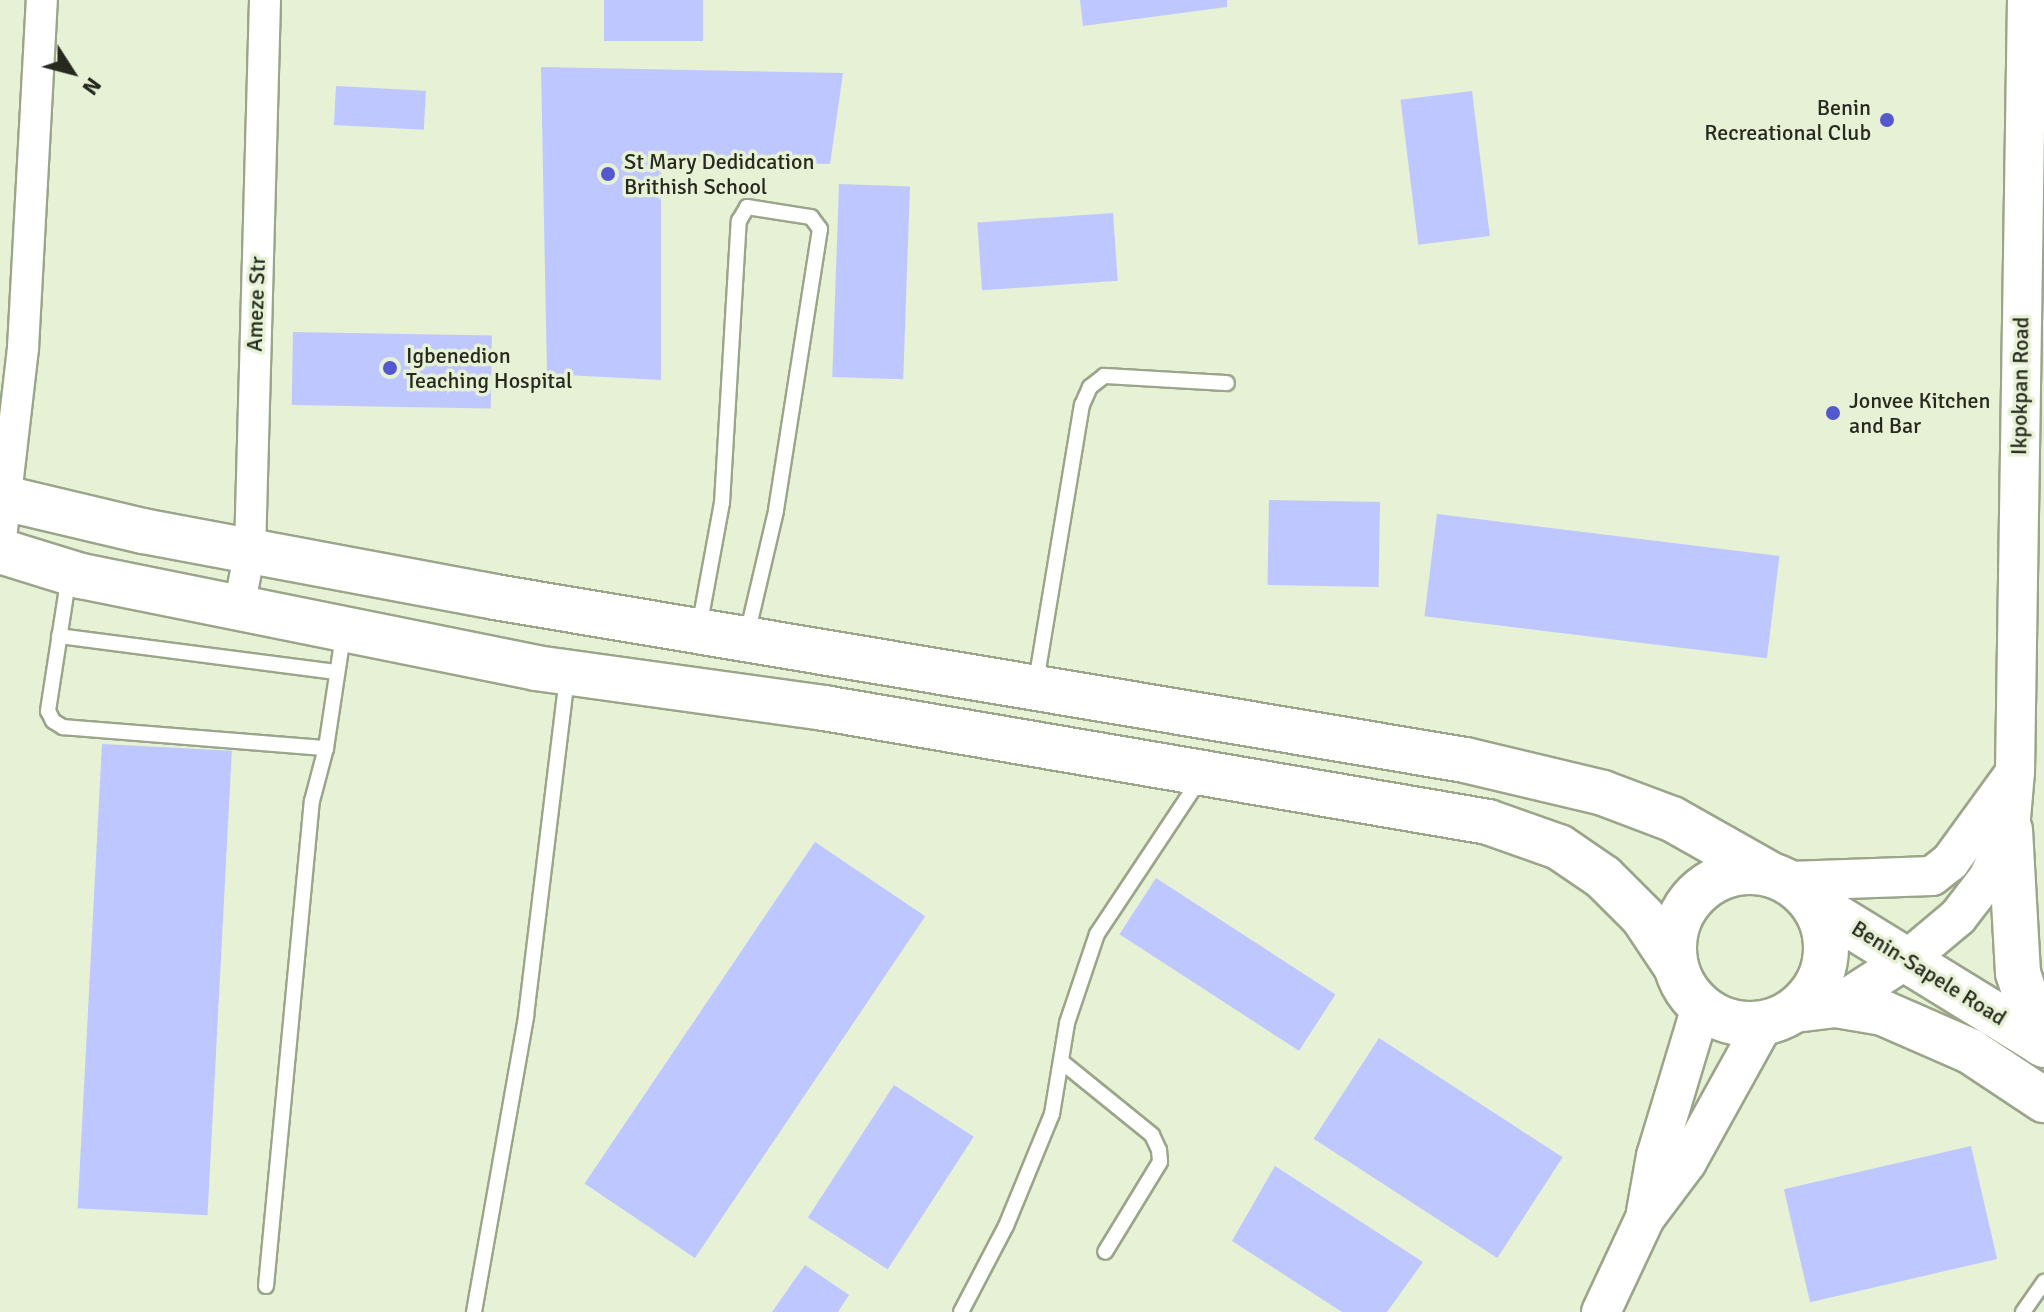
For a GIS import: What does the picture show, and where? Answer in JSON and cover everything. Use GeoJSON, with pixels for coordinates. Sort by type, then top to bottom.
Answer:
{"type":"FeatureCollection","features":[{"type":"Feature","properties":{"kind":"highway","name":"Benin-Sapele Road"},"geometry":{"type":"LineString","coordinates":[[2,497],[250,551],[698,631],[1465,760],[1603,793],[1672,819],[1789,885],[2042,1044]]}},
{"type":"Feature","properties":{"kind":"highway"},"geometry":{"type":"LineString","coordinates":[[0,549],[69,573],[567,672],[824,708],[1488,822],[1559,847],[1613,887],[1643,917],[1675,965],[1685,988],[1701,1007],[1721,1019],[1798,1013],[1812,993],[1825,960],[1823,924],[1789,885],[1740,872],[1716,879],[1695,894],[1674,940],[1675,965]]}},
{"type":"Feature","properties":{"kind":"highway"},"geometry":{"type":"LineString","coordinates":[[2010,830],[2018,973],[2042,1044]]}},
{"type":"Feature","properties":{"kind":"highway","name":"Benin-Sapele Road"},"geometry":{"type":"LineString","coordinates":[[1798,1013],[1883,1013],[1970,1051],[2044,1100]]}},
{"type":"Feature","properties":{"kind":"street"},"geometry":{"type":"LineString","coordinates":[[0,549],[2,497],[23,348],[42,0]]}},
{"type":"Feature","properties":{"kind":"street","name":"Ameze Str"},"geometry":{"type":"LineString","coordinates":[[239,607],[250,551],[265,0]]}},
{"type":"Feature","properties":{"kind":"street","name":"Ikpokpan Road"},"geometry":{"type":"LineString","coordinates":[[1798,1013],[1909,958],[1958,917],[1988,878],[2010,830],[2015,772],[2033,183],[2027,0]]}},
{"type":"Feature","properties":{"kind":"street"},"geometry":{"type":"LineString","coordinates":[[1789,885],[1932,876],[1950,862],[2015,772]]}},
{"type":"Feature","properties":{"kind":"street"},"geometry":{"type":"LineString","coordinates":[[1645,1218],[1656,1156],[1701,1007]]}},
{"type":"Feature","properties":{"kind":"street"},"geometry":{"type":"LineString","coordinates":[[1603,1311],[1645,1218],[1798,1013]]}},
{"type":"Feature","properties":{"kind":"lane"},"geometry":{"type":"LineString","coordinates":[[698,631],[722,503],[739,221],[747,207],[811,217],[820,229],[776,511],[746,639]]}},
{"type":"Feature","properties":{"kind":"lane"},"geometry":{"type":"LineString","coordinates":[[1035,687],[1082,405],[1090,387],[1104,376],[1227,383]]}},
{"type":"Feature","properties":{"kind":"lane"},"geometry":{"type":"LineString","coordinates":[[69,573],[48,711],[63,727],[326,748]]}},
{"type":"Feature","properties":{"kind":"lane"},"geometry":{"type":"LineString","coordinates":[[266,1286],[310,816],[326,748],[344,627]]}},
{"type":"Feature","properties":{"kind":"lane"},"geometry":{"type":"LineString","coordinates":[[59,636],[337,672]]}},
{"type":"Feature","properties":{"kind":"lane"},"geometry":{"type":"LineString","coordinates":[[474,1312],[526,1016],[567,672]]}},
{"type":"Feature","properties":{"kind":"lane"},"geometry":{"type":"LineString","coordinates":[[961,1312],[1006,1226],[1052,1114],[1067,1023],[1097,934],[1202,775]]}},
{"type":"Feature","properties":{"kind":"lane"},"geometry":{"type":"LineString","coordinates":[[1062,1062],[1152,1135],[1159,1150],[1160,1162],[1105,1252]]}},
{"type":"Feature","properties":{"kind":"lane"},"geometry":{"type":"LineString","coordinates":[[2023,1312],[2044,1282]]}},
{"type":"Feature","properties":{"kind":"building"},"geometry":{"type":"Polygon","coordinates":[[[604,0],[703,0],[703,41],[604,41],[604,0]]]}},
{"type":"Feature","properties":{"kind":"building"},"geometry":{"type":"Polygon","coordinates":[[[1080,0],[1227,0],[1227,7],[1083,26],[1080,0]]]}},
{"type":"Feature","properties":{"kind":"building"},"geometry":{"type":"Polygon","coordinates":[[[541,67],[843,73],[830,164],[661,161],[661,380],[547,374],[541,67]]]}},
{"type":"Feature","properties":{"kind":"building"},"geometry":{"type":"Polygon","coordinates":[[[336,86],[426,91],[424,130],[334,125],[336,86]]]}},
{"type":"Feature","properties":{"kind":"building"},"geometry":{"type":"Polygon","coordinates":[[[1472,91],[1490,236],[1418,245],[1401,100],[1472,91]]]}},
{"type":"Feature","properties":{"kind":"building"},"geometry":{"type":"Polygon","coordinates":[[[839,184],[910,186],[903,379],[832,377],[839,184]]]}},
{"type":"Feature","properties":{"kind":"building"},"geometry":{"type":"Polygon","coordinates":[[[1113,213],[1118,281],[982,290],[977,222],[1113,213]]]}},
{"type":"Feature","properties":{"kind":"building","name":"Igbenedion Teaching Hospital"},"geometry":{"type":"Polygon","coordinates":[[[293,332],[492,335],[491,408],[292,405],[293,332]]]}},
{"type":"Feature","properties":{"kind":"building"},"geometry":{"type":"Polygon","coordinates":[[[1269,500],[1380,502],[1378,587],[1268,585],[1269,500]]]}},
{"type":"Feature","properties":{"kind":"building"},"geometry":{"type":"Polygon","coordinates":[[[1437,514],[1779,556],[1767,658],[1424,616],[1437,514]]]}},
{"type":"Feature","properties":{"kind":"building"},"geometry":{"type":"Polygon","coordinates":[[[102,744],[232,751],[207,1215],[78,1208],[102,744]]]}},
{"type":"Feature","properties":{"kind":"building"},"geometry":{"type":"Polygon","coordinates":[[[815,842],[925,916],[695,1258],[585,1184],[815,842]]]}},
{"type":"Feature","properties":{"kind":"building"},"geometry":{"type":"Polygon","coordinates":[[[1156,878],[1335,995],[1299,1051],[1120,934],[1156,878]]]}},
{"type":"Feature","properties":{"kind":"building"},"geometry":{"type":"Polygon","coordinates":[[[1379,1038],[1563,1157],[1497,1258],[1314,1139],[1379,1038]]]}},
{"type":"Feature","properties":{"kind":"building"},"geometry":{"type":"Polygon","coordinates":[[[894,1085],[974,1137],[888,1269],[808,1218],[894,1085]]]}},
{"type":"Feature","properties":{"kind":"building"},"geometry":{"type":"Polygon","coordinates":[[[1971,1146],[1997,1259],[1810,1302],[1784,1189],[1971,1146]]]}},
{"type":"Feature","properties":{"kind":"building"},"geometry":{"type":"Polygon","coordinates":[[[1275,1166],[1423,1262],[1387,1312],[1342,1312],[1232,1241],[1275,1166]]]}},
{"type":"Feature","properties":{"kind":"building"},"geometry":{"type":"Polygon","coordinates":[[[805,1265],[849,1295],[838,1312],[772,1312],[805,1265]]]}},
{"type":"Feature","properties":{"kind":"place","name":"Benin Recreational Club"},"geometry":{"type":"Point","coordinates":[1887,120]}},
{"type":"Feature","properties":{"kind":"place","name":"St Mary Dedidcation Brithish School"},"geometry":{"type":"Point","coordinates":[608,174]}},
{"type":"Feature","properties":{"kind":"place","name":"Igbenedion Teaching Hospital"},"geometry":{"type":"Point","coordinates":[390,368]}},
{"type":"Feature","properties":{"kind":"place","name":"Jonvee Kitchen and Bar"},"geometry":{"type":"Point","coordinates":[1833,413]}}]}
